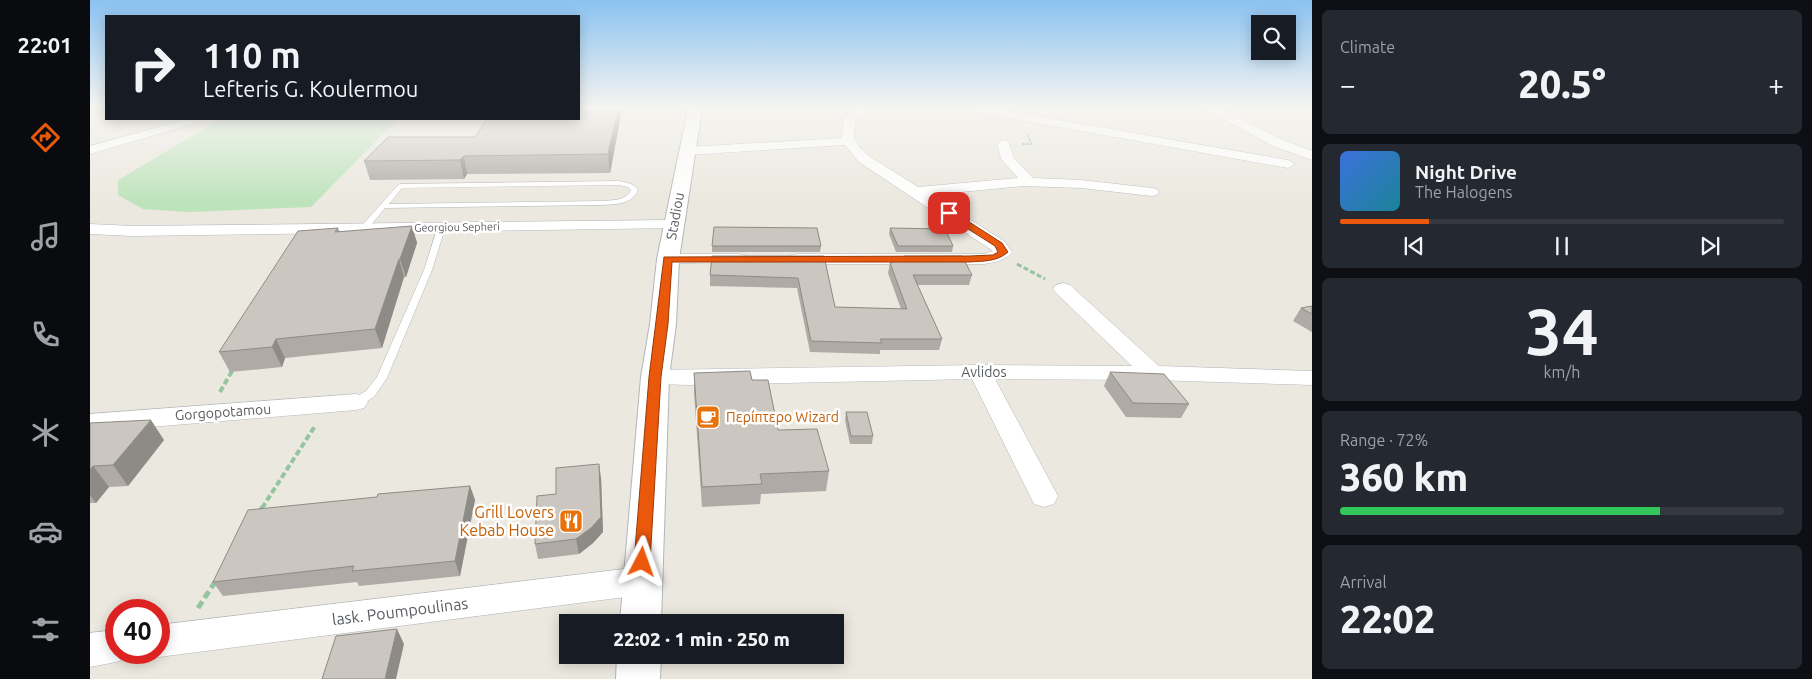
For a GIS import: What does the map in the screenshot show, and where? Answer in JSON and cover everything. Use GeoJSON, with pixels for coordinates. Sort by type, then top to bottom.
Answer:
{"type":"FeatureCollection","features":[{"type":"Feature","properties":{"kind":"street"},"geometry":{"type":"LineString","coordinates":[[90,150],[123,141]]}},
{"type":"Feature","properties":{"kind":"street","name":"Stadiou"},"geometry":{"type":"LineString","coordinates":[[640,614],[655,377],[668,259],[689,141]]}},
{"type":"Feature","properties":{"kind":"street"},"geometry":{"type":"LineString","coordinates":[[687,151],[848,141],[864,159],[998,245],[1003,252],[1000,255],[984,259],[785,259]]}},
{"type":"Feature","properties":{"kind":"street"},"geometry":{"type":"LineString","coordinates":[[1155,141],[1288,164]]}},
{"type":"Feature","properties":{"kind":"street"},"geometry":{"type":"LineString","coordinates":[[1273,141],[1312,156]]}},
{"type":"Feature","properties":{"kind":"street"},"geometry":{"type":"LineString","coordinates":[[1003,144],[1008,159],[1029,182]]}},
{"type":"Feature","properties":{"kind":"street"},"geometry":{"type":"LineString","coordinates":[[916,192],[1000,183],[1029,182],[1081,184],[1152,192]]}},
{"type":"Feature","properties":{"kind":"street","name":"Georgiou Sepheri"},"geometry":{"type":"LineString","coordinates":[[90,229],[133,232],[673,225]]}},
{"type":"Feature","properties":{"kind":"street"},"geometry":{"type":"LineString","coordinates":[[668,259],[755,259]]}},
{"type":"Feature","properties":{"kind":"street"},"geometry":{"type":"LineString","coordinates":[[1063,289],[1153,373]]}},
{"type":"Feature","properties":{"kind":"street"},"geometry":{"type":"LineString","coordinates":[[980,372],[1044,496]]}},
{"type":"Feature","properties":{"kind":"street","name":"Avlidos"},"geometry":{"type":"LineString","coordinates":[[655,377],[690,378],[980,372],[1153,373],[1312,378]]}},
{"type":"Feature","properties":{"kind":"street","name":"Gorgopotamou"},"geometry":{"type":"LineString","coordinates":[[90,423],[356,402]]}},
{"type":"Feature","properties":{"kind":"street","name":"lask. Poumpoulinas"},"geometry":{"type":"LineString","coordinates":[[170,640],[641,581]]}},
{"type":"Feature","properties":{"kind":"street"},"geometry":{"type":"LineString","coordinates":[[90,650],[105,648]]}},
{"type":"Feature","properties":{"kind":"street"},"geometry":{"type":"LineString","coordinates":[[638,679],[639,664]]}},
{"type":"Feature","properties":{"kind":"lane"},"geometry":{"type":"LineString","coordinates":[[362,228],[400,186],[619,183],[630,185],[635,190],[632,196],[621,201],[602,203],[382,206]]}},
{"type":"Feature","properties":{"kind":"lane"},"geometry":{"type":"LineString","coordinates":[[356,402],[370,394],[382,378],[428,270],[441,228]]}},
{"type":"Feature","properties":{"kind":"path"},"geometry":{"type":"LineString","coordinates":[[1000,255],[1063,289]]}},
{"type":"Feature","properties":{"kind":"path"},"geometry":{"type":"LineString","coordinates":[[206,414],[236,365]]}},
{"type":"Feature","properties":{"kind":"path"},"geometry":{"type":"LineString","coordinates":[[259,513],[329,404]]}},
{"type":"Feature","properties":{"kind":"path"},"geometry":{"type":"LineString","coordinates":[[170,639],[216,580]]}},
{"type":"Feature","properties":{"kind":"green space"},"geometry":{"type":"Polygon","coordinates":[[[184,141],[377,141],[311,207],[189,212],[143,209],[118,195],[118,180],[184,141]]]}},
{"type":"Feature","properties":{"kind":"building"},"geometry":{"type":"Polygon","coordinates":[[[384,141],[611,141],[608,154],[464,156],[460,160],[364,161],[384,141]]]}},
{"type":"Feature","properties":{"kind":"building"},"geometry":{"type":"Polygon","coordinates":[[[412,226],[375,329],[276,339],[272,347],[219,352],[298,231],[338,228],[335,232],[412,226]]]}},
{"type":"Feature","properties":{"kind":"building"},"geometry":{"type":"Polygon","coordinates":[[[714,227],[817,228],[821,246],[712,246],[714,227]]]}},
{"type":"Feature","properties":{"kind":"building"},"geometry":{"type":"Polygon","coordinates":[[[890,228],[945,229],[953,246],[898,246],[890,228]]]}},
{"type":"Feature","properties":{"kind":"building"},"geometry":{"type":"Polygon","coordinates":[[[712,256],[824,256],[835,307],[907,309],[890,263],[904,258],[904,256],[962,256],[972,275],[913,275],[942,339],[880,339],[882,343],[811,341],[798,278],[710,275],[712,256]]]}},
{"type":"Feature","properties":{"kind":"building"},"geometry":{"type":"Polygon","coordinates":[[[1312,306],[1312,314],[1301,308],[1312,306]]]}},
{"type":"Feature","properties":{"kind":"building"},"geometry":{"type":"Polygon","coordinates":[[[750,371],[752,380],[768,380],[778,430],[817,429],[829,471],[760,474],[762,484],[702,487],[694,373],[750,371]]]}},
{"type":"Feature","properties":{"kind":"building"},"geometry":{"type":"Polygon","coordinates":[[[1110,372],[1164,374],[1189,404],[1133,403],[1110,372]]]}},
{"type":"Feature","properties":{"kind":"building"},"geometry":{"type":"Polygon","coordinates":[[[846,412],[867,412],[873,436],[851,436],[846,412]]]}},
{"type":"Feature","properties":{"kind":"building"},"geometry":{"type":"Polygon","coordinates":[[[151,420],[113,465],[93,466],[90,470],[90,423],[151,420]]]}},
{"type":"Feature","properties":{"kind":"building","name":"Grill Lovers Kebab House"},"geometry":{"type":"Polygon","coordinates":[[[599,464],[601,517],[591,528],[576,539],[535,544],[537,496],[556,494],[556,468],[599,464]]]}},
{"type":"Feature","properties":{"kind":"building"},"geometry":{"type":"Polygon","coordinates":[[[470,486],[455,561],[352,571],[354,566],[213,582],[248,510],[377,497],[378,494],[470,486]]]}},
{"type":"Feature","properties":{"kind":"building"},"geometry":{"type":"Polygon","coordinates":[[[397,629],[385,679],[322,679],[336,636],[397,629]]]}},
{"type":"Feature","properties":{"kind":"place","name":"Περίπτερο Wizard"},"geometry":{"type":"Point","coordinates":[708,417]}},
{"type":"Feature","properties":{"kind":"place","name":"Grill Lovers Kebab House"},"geometry":{"type":"Point","coordinates":[571,521]}},
{"type":"Feature","properties":{"kind":"route"},"geometry":{"type":"LineString","coordinates":[[642,562],[656,390],[655,377],[668,259],[984,259],[995,257],[1003,252],[1002,248],[998,245],[949,213]]}}]}
